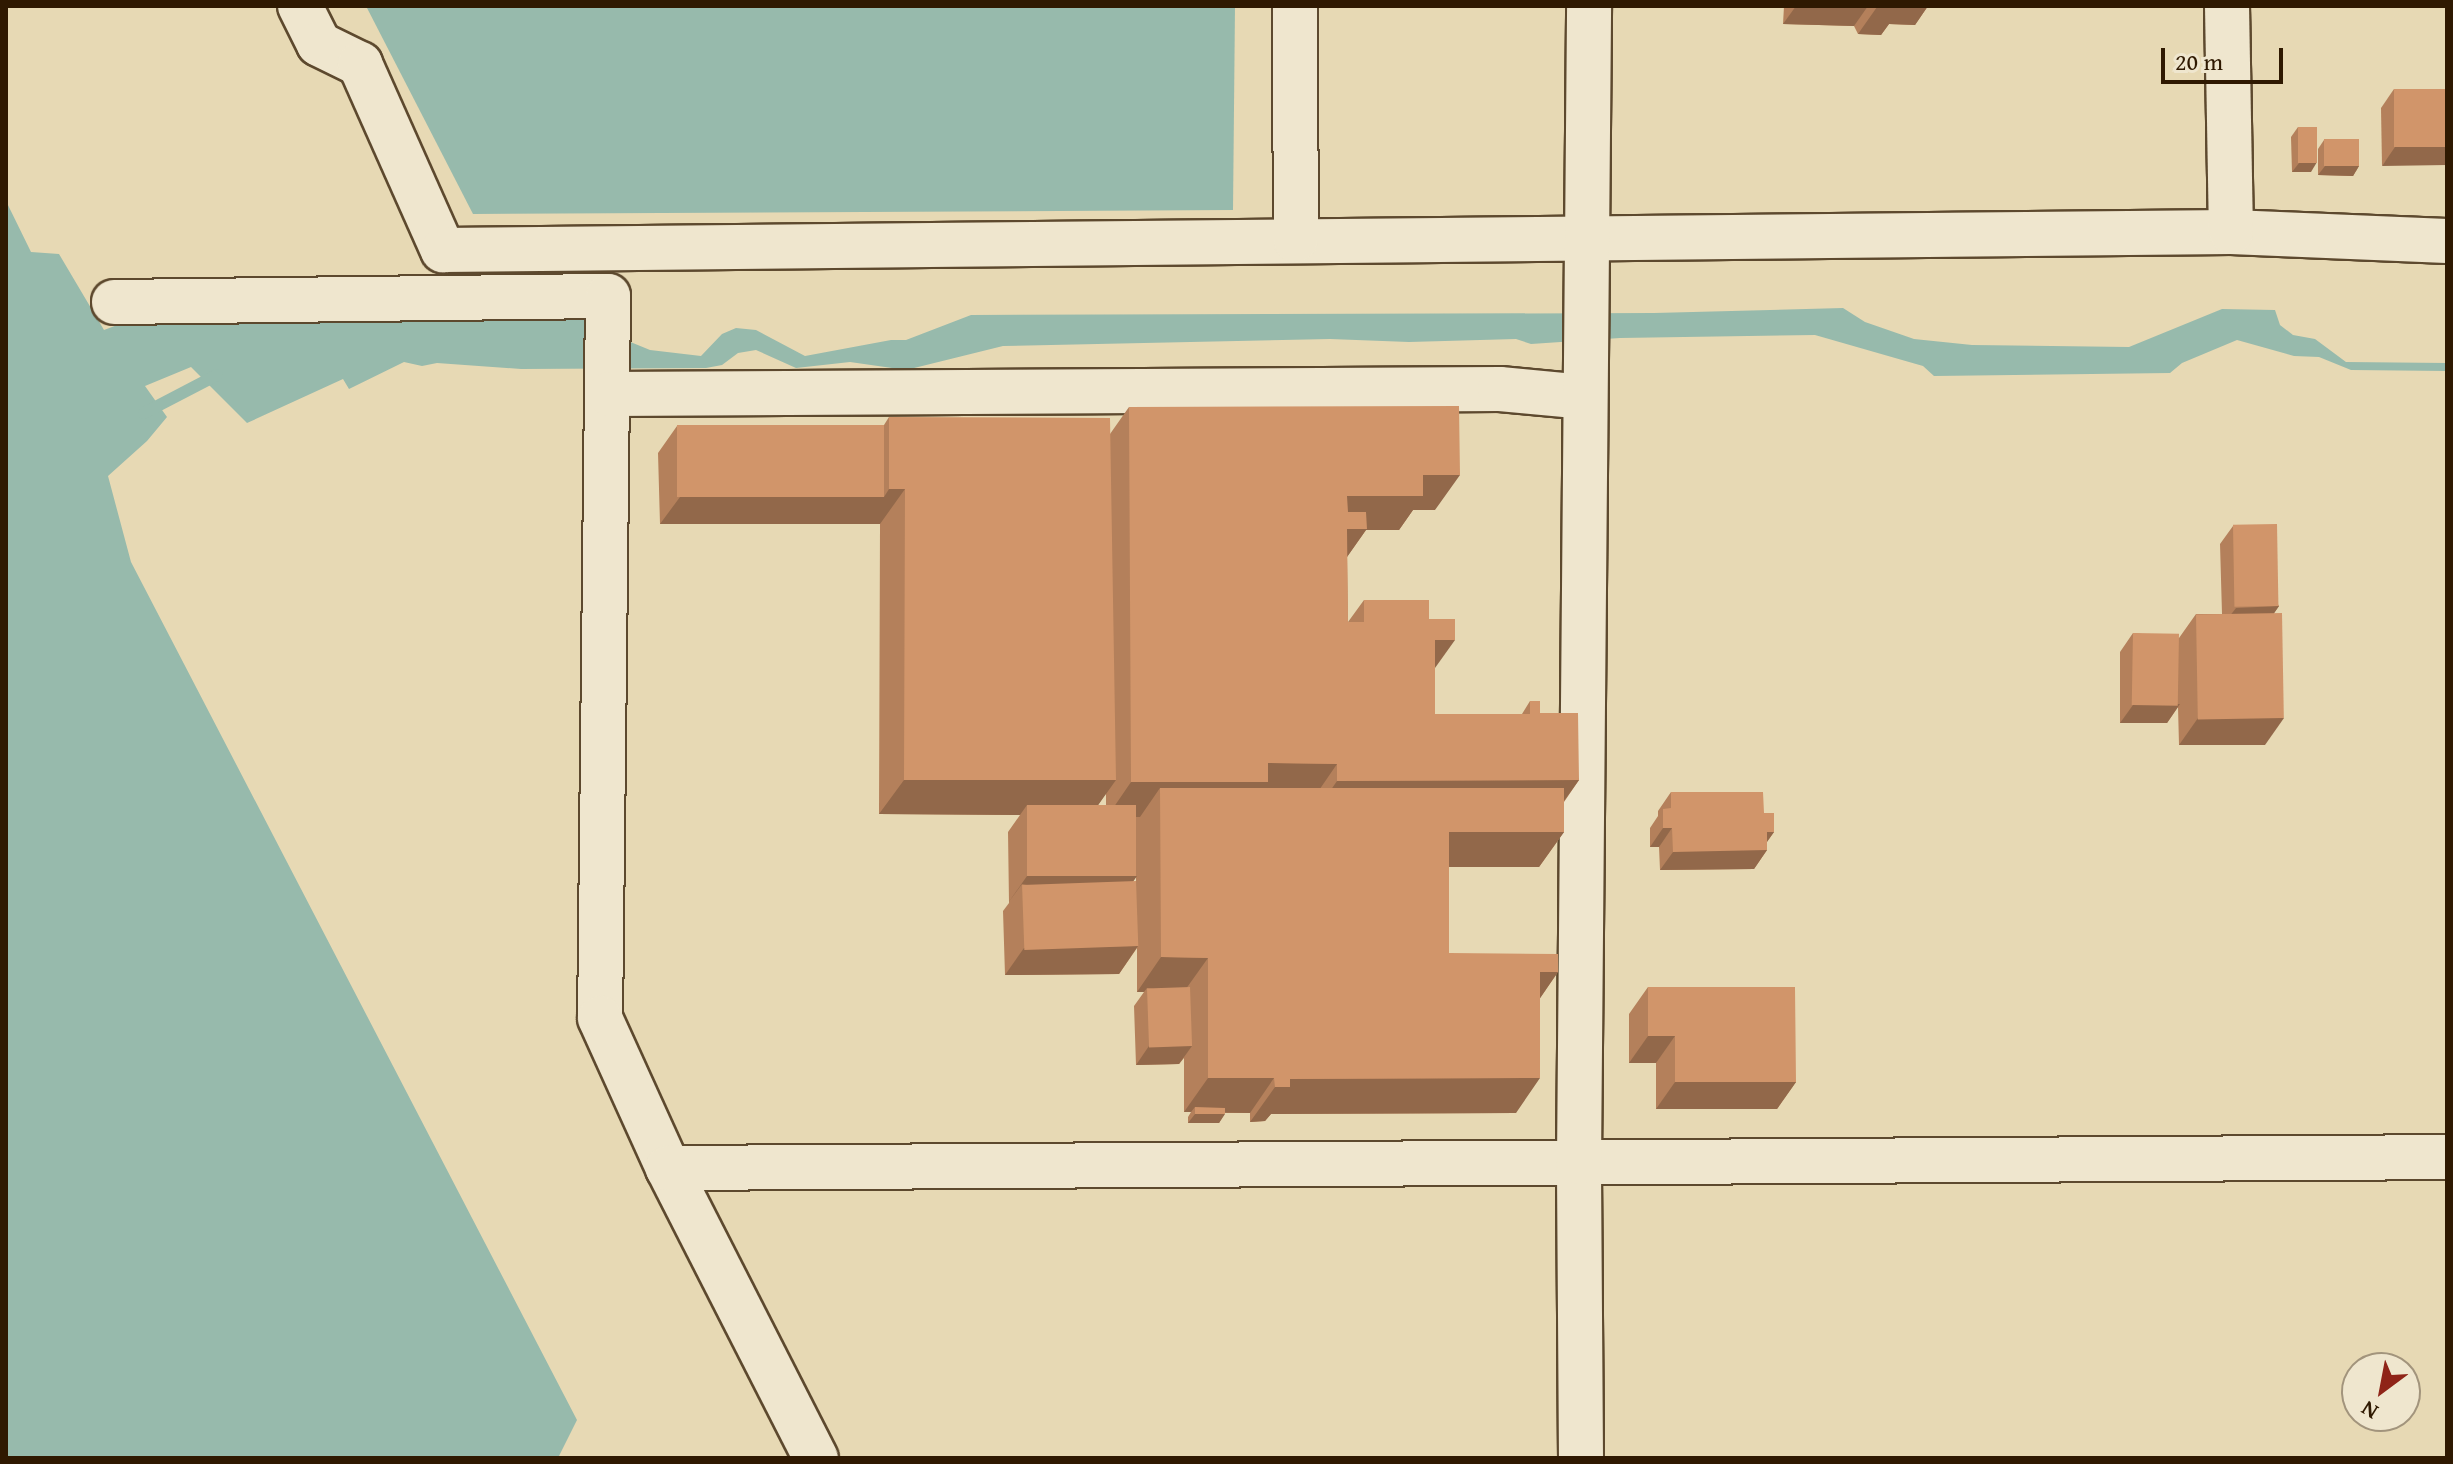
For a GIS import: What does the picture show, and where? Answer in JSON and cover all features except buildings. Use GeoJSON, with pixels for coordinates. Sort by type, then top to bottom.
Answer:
{"type":"FeatureCollection","features":[{"type":"Feature","properties":{"kind":"street"},"geometry":{"type":"LineString","coordinates":[[300,6],[319,44],[360,64],[443,250],[2231,232],[2447,241]]}},
{"type":"Feature","properties":{"kind":"street"},"geometry":{"type":"LineString","coordinates":[[1295,6],[1296,240]]}},
{"type":"Feature","properties":{"kind":"street"},"geometry":{"type":"LineString","coordinates":[[1581,1458],[1579,1162],[1589,6]]}},
{"type":"Feature","properties":{"kind":"street"},"geometry":{"type":"LineString","coordinates":[[2227,6],[2231,232]]}},
{"type":"Feature","properties":{"kind":"street"},"geometry":{"type":"LineString","coordinates":[[114,302],[608,296],[610,394],[600,1018],[668,1168],[816,1458]]}},
{"type":"Feature","properties":{"kind":"street"},"geometry":{"type":"LineString","coordinates":[[610,394],[1500,389],[1584,392]]}},
{"type":"Feature","properties":{"kind":"street"},"geometry":{"type":"LineString","coordinates":[[668,1168],[2447,1157]]}},
{"type":"Feature","properties":{"kind":"shaded area"},"geometry":{"type":"Polygon","coordinates":[[[366,6],[1235,6],[1233,210],[473,214],[366,6]]]}},
{"type":"Feature","properties":{"kind":"shaded area"},"geometry":{"type":"Polygon","coordinates":[[[6,201],[31,252],[59,254],[104,330],[144,315],[620,313],[628,341],[650,350],[701,356],[722,334],[736,328],[756,330],[805,356],[906,340],[971,315],[1654,313],[1843,308],[1865,322],[1914,339],[1972,345],[2129,347],[2222,309],[2275,310],[2280,325],[2293,335],[2315,339],[2346,362],[2447,363],[2447,371],[2351,370],[2319,357],[2294,356],[2237,340],[2182,363],[2170,373],[1934,376],[1923,366],[1815,335],[1620,338],[1531,344],[1516,339],[1409,342],[1330,339],[1003,346],[906,370],[850,362],[796,368],[756,350],[738,353],[722,365],[706,368],[521,369],[437,363],[422,366],[404,362],[349,389],[343,379],[247,423],[191,367],[145,386],[167,417],[147,441],[108,476],[131,562],[577,1420],[558,1458],[6,1458],[6,201]]]}},
{"type":"Feature","properties":{"kind":"waterway"},"geometry":{"type":"LineString","coordinates":[[144,413],[217,375]]}}]}
